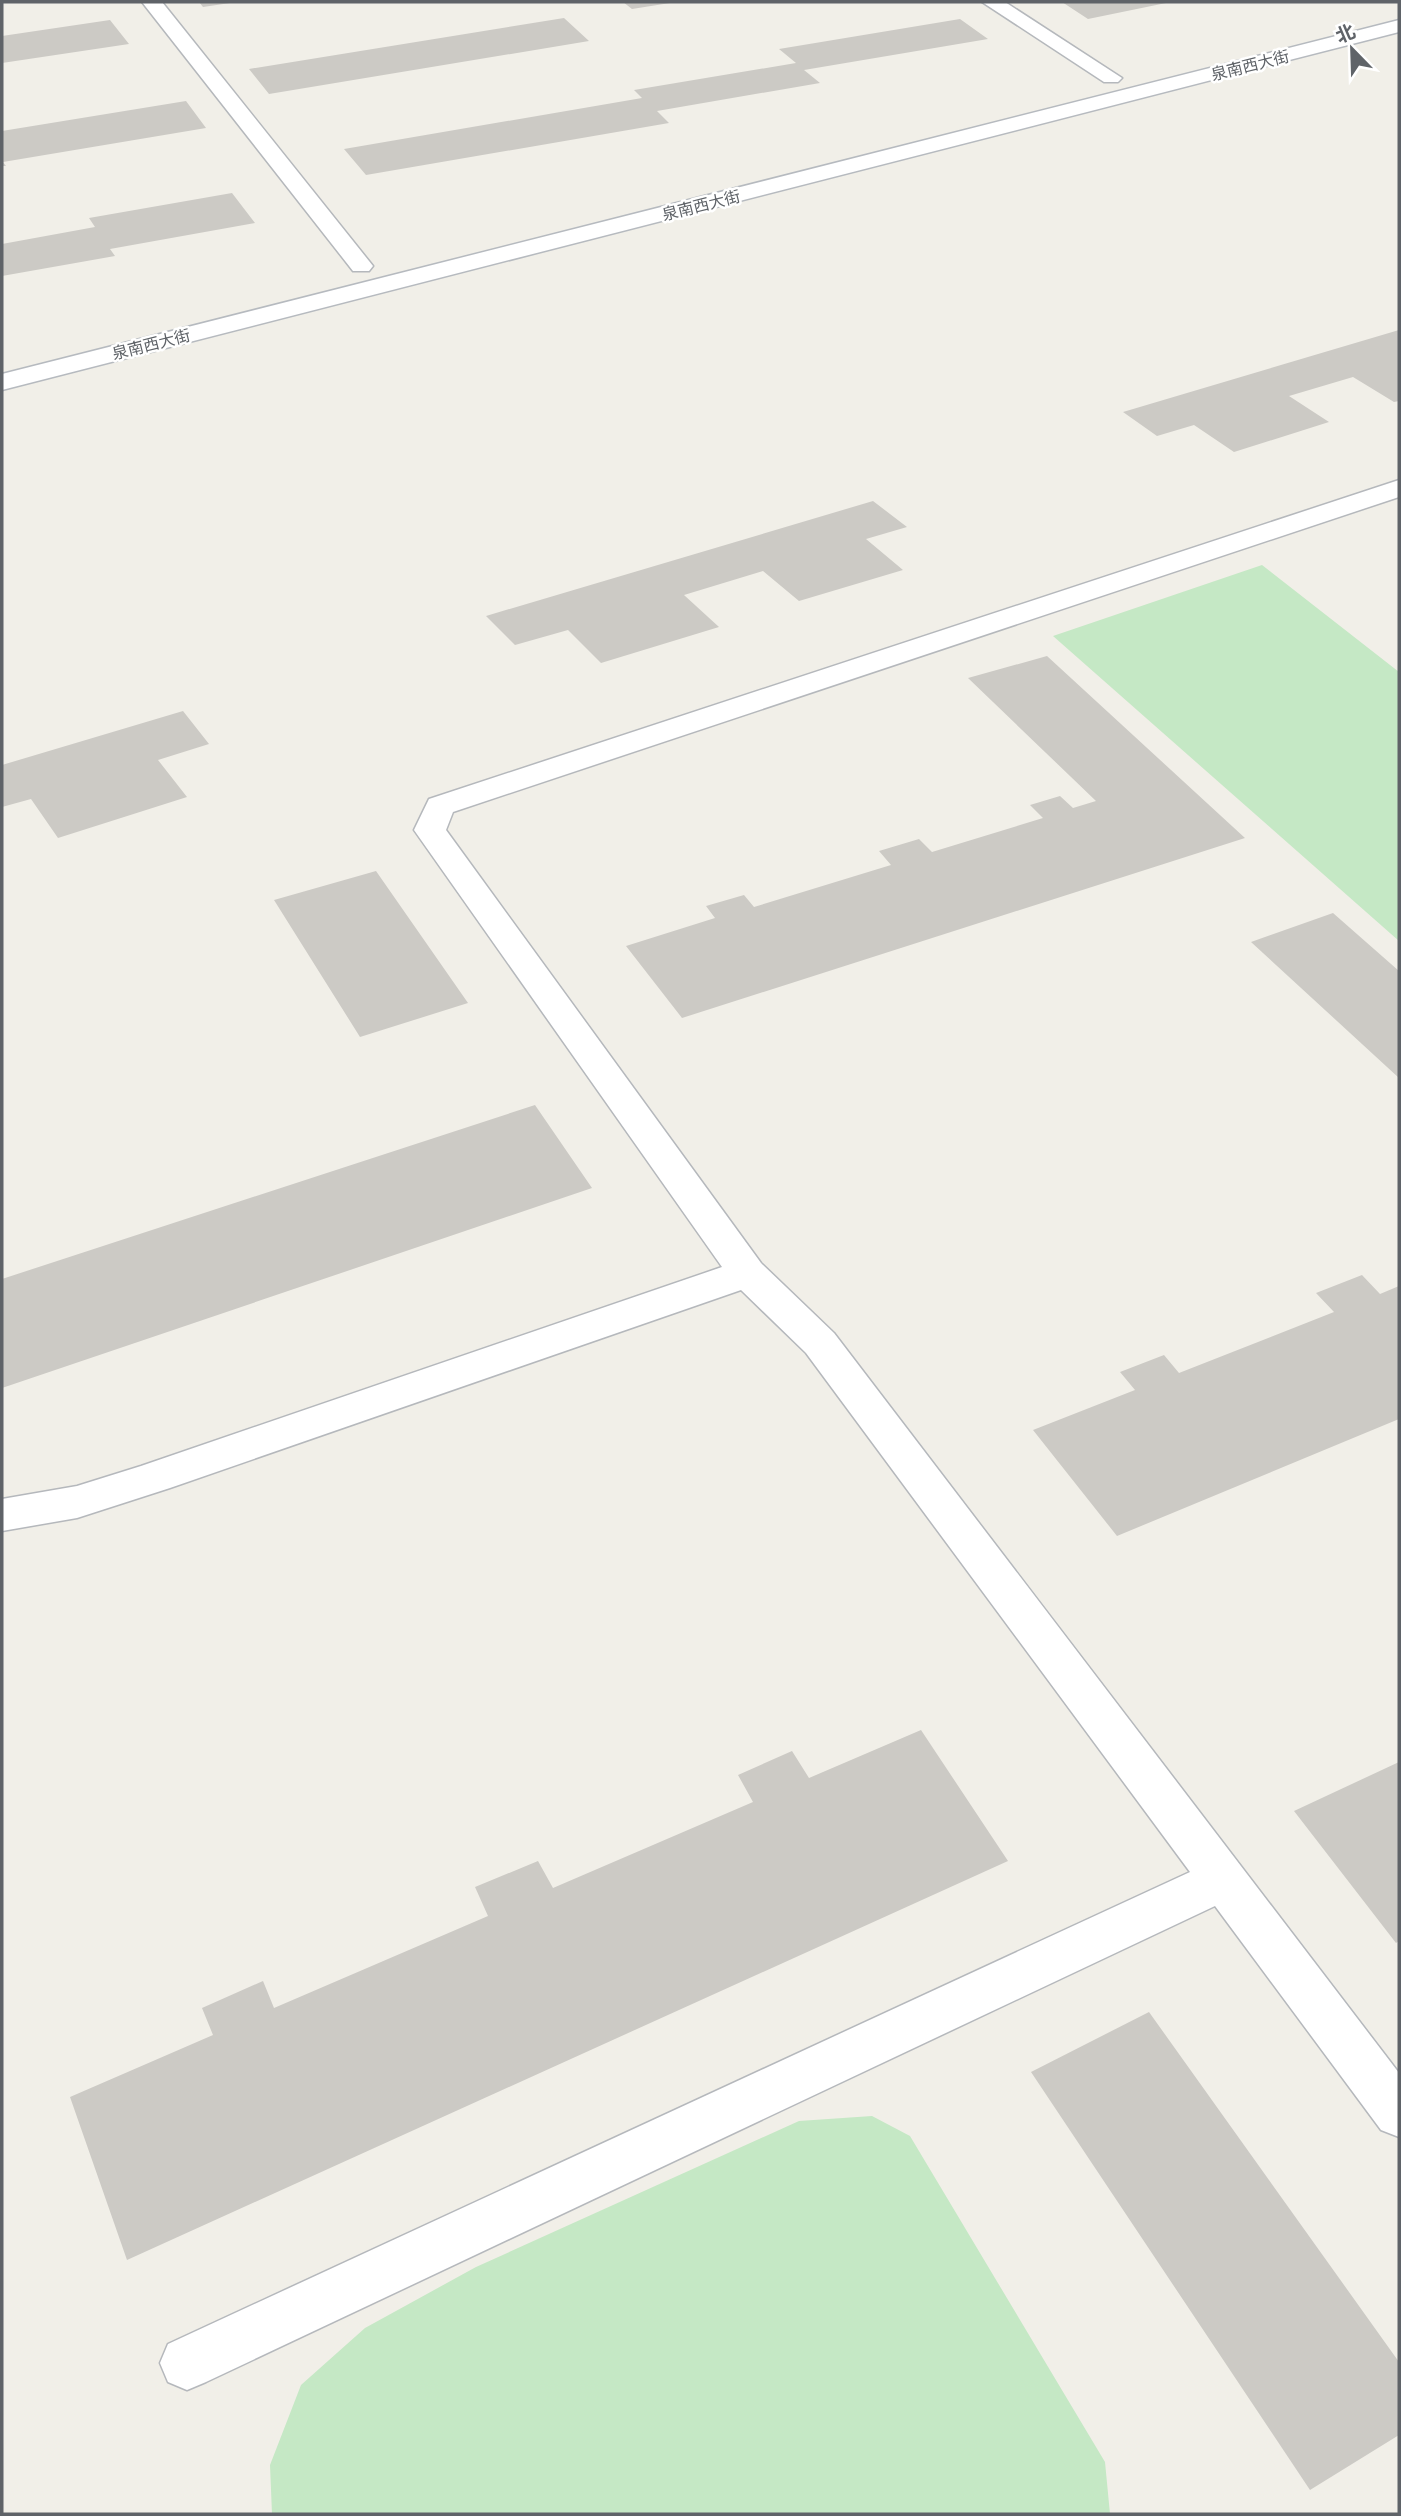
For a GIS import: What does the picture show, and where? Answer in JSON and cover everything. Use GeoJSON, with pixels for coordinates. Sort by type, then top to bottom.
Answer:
{"type":"FeatureCollection","features":[{"type":"Feature","properties":{"kind":"main road"},"geometry":{"type":"LineString","coordinates":[[152,2],[361,266]]}},
{"type":"Feature","properties":{"kind":"main road"},"geometry":{"type":"LineString","coordinates":[[992,2],[1111,78]]}},
{"type":"Feature","properties":{"kind":"main road","name":"泉南西大街"},"geometry":{"type":"LineString","coordinates":[[721,176],[1399,6]]}},
{"type":"Feature","properties":{"kind":"main road","name":"泉南西大街"},"geometry":{"type":"LineString","coordinates":[[2,382],[1399,26]]}},
{"type":"Feature","properties":{"kind":"main road"},"geometry":{"type":"LineString","coordinates":[[335,273],[388,260]]}},
{"type":"Feature","properties":{"kind":"main road"},"geometry":{"type":"LineString","coordinates":[[1399,488],[440,806],[430,830],[747,1273],[820,1343],[1399,2113]]}},
{"type":"Feature","properties":{"kind":"main road"},"geometry":{"type":"LineString","coordinates":[[2,1515],[77,1502],[155,1477],[747,1273]]}},
{"type":"Feature","properties":{"kind":"main road"},"geometry":{"type":"LineString","coordinates":[[187,2363],[1223,1879]]}},
{"type":"Feature","properties":{"kind":"green space"},"geometry":{"type":"Polygon","coordinates":[[[1262,565],[1399,672],[1399,941],[1053,636],[1262,565]]]}},
{"type":"Feature","properties":{"kind":"green space"},"geometry":{"type":"Polygon","coordinates":[[[872,2116],[910,2136],[1105,2462],[1110,2514],[272,2514],[270,2465],[301,2385],[365,2328],[476,2267],[799,2121],[872,2116]]]}},
{"type":"Feature","properties":{"kind":"building"},"geometry":{"type":"Polygon","coordinates":[[[199,2],[230,2],[230,3],[203,7],[199,2]]]}},
{"type":"Feature","properties":{"kind":"building"},"geometry":{"type":"Polygon","coordinates":[[[623,2],[670,2],[670,3],[632,9],[623,2]]]}},
{"type":"Feature","properties":{"kind":"building"},"geometry":{"type":"Polygon","coordinates":[[[1062,2],[1166,2],[1166,3],[1088,19],[1062,2]]]}},
{"type":"Feature","properties":{"kind":"building"},"geometry":{"type":"Polygon","coordinates":[[[564,18],[589,41],[269,94],[249,69],[564,18]]]}},
{"type":"Feature","properties":{"kind":"building"},"geometry":{"type":"Polygon","coordinates":[[[960,19],[988,39],[804,70],[820,83],[657,111],[669,123],[366,175],[344,149],[642,98],[634,90],[796,63],[779,49],[960,19]]]}},
{"type":"Feature","properties":{"kind":"building"},"geometry":{"type":"Polygon","coordinates":[[[110,20],[129,44],[2,63],[2,36],[110,20]]]}},
{"type":"Feature","properties":{"kind":"building"},"geometry":{"type":"Polygon","coordinates":[[[186,101],[206,128],[3,162],[6,166],[2,166],[2,131],[186,101]]]}},
{"type":"Feature","properties":{"kind":"building"},"geometry":{"type":"Polygon","coordinates":[[[232,193],[255,223],[110,249],[115,256],[2,276],[2,244],[95,227],[89,218],[232,193]]]}},
{"type":"Feature","properties":{"kind":"building"},"geometry":{"type":"Polygon","coordinates":[[[1399,330],[1399,401],[1394,402],[1353,377],[1289,396],[1329,422],[1234,452],[1194,425],[1157,436],[1123,412],[1399,330]]]}},
{"type":"Feature","properties":{"kind":"building"},"geometry":{"type":"Polygon","coordinates":[[[873,501],[907,527],[866,539],[903,570],[799,601],[763,571],[684,595],[719,627],[601,663],[568,630],[515,645],[486,616],[873,501]]]}},
{"type":"Feature","properties":{"kind":"building"},"geometry":{"type":"Polygon","coordinates":[[[1047,656],[1245,838],[682,1018],[626,946],[715,918],[706,906],[744,895],[754,907],[891,865],[879,851],[919,839],[932,852],[1043,818],[1030,805],[1060,796],[1073,808],[1096,801],[968,678],[1047,656]]]}},
{"type":"Feature","properties":{"kind":"building"},"geometry":{"type":"Polygon","coordinates":[[[183,711],[209,744],[158,760],[187,797],[58,838],[31,799],[2,807],[2,765],[183,711]]]}},
{"type":"Feature","properties":{"kind":"building"},"geometry":{"type":"Polygon","coordinates":[[[376,871],[468,1003],[360,1037],[274,900],[376,871]]]}},
{"type":"Feature","properties":{"kind":"building"},"geometry":{"type":"Polygon","coordinates":[[[1333,913],[1399,971],[1399,1078],[1251,942],[1333,913]]]}},
{"type":"Feature","properties":{"kind":"building"},"geometry":{"type":"Polygon","coordinates":[[[535,1105],[592,1188],[2,1388],[2,1279],[535,1105]]]}},
{"type":"Feature","properties":{"kind":"building"},"geometry":{"type":"Polygon","coordinates":[[[1362,1275],[1380,1294],[1399,1286],[1399,1419],[1117,1536],[1033,1430],[1135,1390],[1120,1372],[1164,1355],[1179,1373],[1334,1312],[1316,1293],[1362,1275]]]}},
{"type":"Feature","properties":{"kind":"building"},"geometry":{"type":"Polygon","coordinates":[[[921,1730],[1008,1861],[127,2260],[70,2097],[213,2035],[202,2008],[263,1981],[274,2008],[488,1916],[475,1887],[538,1861],[553,1888],[753,1802],[738,1775],[792,1751],[809,1778],[921,1730]]]}},
{"type":"Feature","properties":{"kind":"building"},"geometry":{"type":"Polygon","coordinates":[[[1399,1762],[1399,1941],[1396,1943],[1294,1811],[1399,1762]]]}},
{"type":"Feature","properties":{"kind":"building"},"geometry":{"type":"Polygon","coordinates":[[[1149,2012],[1399,2362],[1399,2435],[1310,2490],[1031,2072],[1149,2012]]]}}]}
